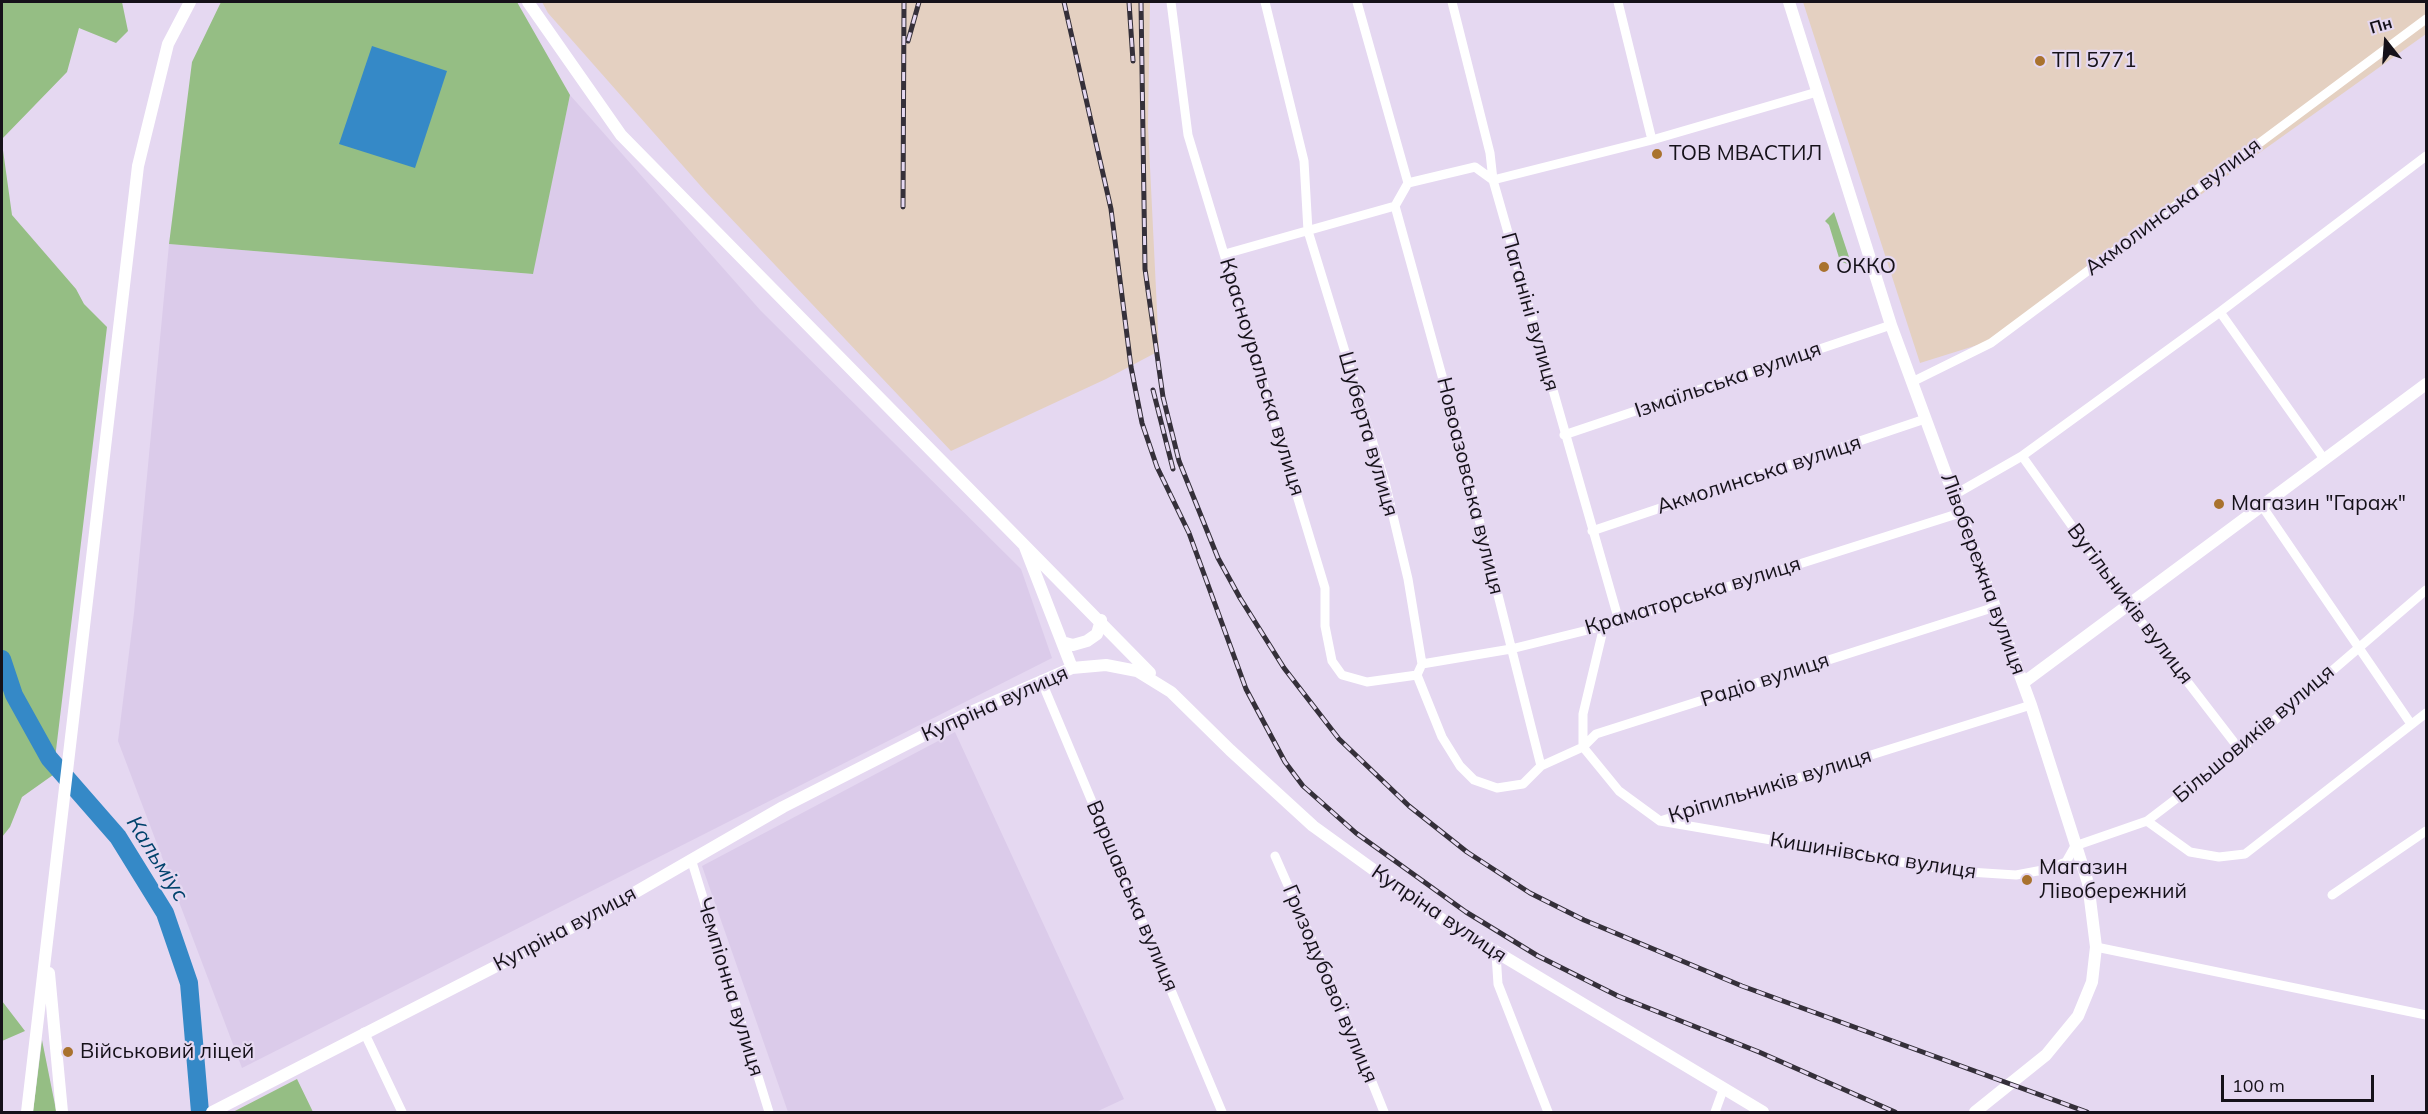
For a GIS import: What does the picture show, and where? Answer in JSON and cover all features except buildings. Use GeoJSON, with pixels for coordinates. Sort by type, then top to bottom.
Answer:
{"type":"FeatureCollection","features":[{"type":"Feature","properties":{"kind":"main road"},"geometry":{"type":"LineString","coordinates":[[27,1113],[138,166],[168,44],[190,2]]}},
{"type":"Feature","properties":{"kind":"main road"},"geometry":{"type":"LineString","coordinates":[[528,2],[621,135],[1101,620],[1133,649],[1171,692]]}},
{"type":"Feature","properties":{"kind":"main road","name":"Лівобережна вулиця"},"geometry":{"type":"LineString","coordinates":[[1789,2],[1891,325],[2031,705],[2088,883],[2096,946],[2092,982],[2078,1016],[2046,1055],[1975,1113]]}},
{"type":"Feature","properties":{"kind":"main road"},"geometry":{"type":"LineString","coordinates":[[2023,683],[2427,384]]}},
{"type":"Feature","properties":{"kind":"main road"},"geometry":{"type":"LineString","coordinates":[[1023,541],[1072,668]]}},
{"type":"Feature","properties":{"kind":"main road"},"geometry":{"type":"LineString","coordinates":[[1062,642],[1073,645],[1087,641],[1097,634],[1101,620]]}},
{"type":"Feature","properties":{"kind":"main road","name":"Купріна вулиця"},"geometry":{"type":"LineString","coordinates":[[212,1113],[364,1032],[596,915],[692,862],[705,850],[783,807],[964,715],[1072,668],[1106,665],[1137,671],[1171,692],[1313,826],[1443,920],[1763,1113]]}},
{"type":"Feature","properties":{"kind":"main road"},"geometry":{"type":"LineString","coordinates":[[47,945],[60,1111]]}},
{"type":"Feature","properties":{"kind":"street","name":"Красноуральска вулиця"},"geometry":{"type":"LineString","coordinates":[[1172,2],[1188,135],[1325,588],[1325,626],[1332,661],[1342,675],[1367,682],[1417,675]]}},
{"type":"Feature","properties":{"kind":"street","name":"Шуберта вулиця"},"geometry":{"type":"LineString","coordinates":[[1265,2],[1304,161],[1308,231],[1384,482],[1408,579],[1422,664]]}},
{"type":"Feature","properties":{"kind":"street"},"geometry":{"type":"LineString","coordinates":[[1225,254],[1395,206],[1408,183],[1358,2]]}},
{"type":"Feature","properties":{"kind":"street","name":"Паганіні вулиця"},"geometry":{"type":"LineString","coordinates":[[1452,2],[1490,153],[1493,180],[1619,621]]}},
{"type":"Feature","properties":{"kind":"street"},"geometry":{"type":"LineString","coordinates":[[1618,2],[1652,140]]}},
{"type":"Feature","properties":{"kind":"street","name":"Акмолинська вулиця"},"geometry":{"type":"LineString","coordinates":[[1912,382],[1991,343],[2427,19]]}},
{"type":"Feature","properties":{"kind":"street"},"geometry":{"type":"LineString","coordinates":[[1408,183],[1475,167],[1493,180],[1652,140],[1817,92]]}},
{"type":"Feature","properties":{"kind":"street"},"geometry":{"type":"LineString","coordinates":[[1954,495],[2022,456],[2220,312],[2426,157]]}},
{"type":"Feature","properties":{"kind":"street","name":"Новоазовська вулиця"},"geometry":{"type":"LineString","coordinates":[[1395,206],[1452,412],[1541,766]]}},
{"type":"Feature","properties":{"kind":"street"},"geometry":{"type":"LineString","coordinates":[[2220,312],[2324,459]]}},
{"type":"Feature","properties":{"kind":"street","name":"Ізмаїльська вулиця"},"geometry":{"type":"LineString","coordinates":[[1564,435],[1891,325]]}},
{"type":"Feature","properties":{"kind":"street","name":"Акмолинська вулиця"},"geometry":{"type":"LineString","coordinates":[[1592,531],[1926,419]]}},
{"type":"Feature","properties":{"kind":"street","name":"Вугільників вулиця"},"geometry":{"type":"LineString","coordinates":[[2022,456],[2129,606],[2240,750]]}},
{"type":"Feature","properties":{"kind":"street"},"geometry":{"type":"LineString","coordinates":[[2262,507],[2411,724]]}},
{"type":"Feature","properties":{"kind":"street","name":"Краматорська вулиця"},"geometry":{"type":"LineString","coordinates":[[1422,664],[1511,649],[1604,626],[1960,513]]}},
{"type":"Feature","properties":{"kind":"street","name":"Більшовиків вулиця"},"geometry":{"type":"LineString","coordinates":[[2075,846],[2147,821],[2240,750],[2359,647],[2425,594]]}},
{"type":"Feature","properties":{"kind":"street","name":"Радіо вулиця"},"geometry":{"type":"LineString","coordinates":[[1541,766],[1583,747],[1596,734],[1995,607]]}},
{"type":"Feature","properties":{"kind":"street"},"geometry":{"type":"LineString","coordinates":[[1583,747],[1581,729],[1583,714],[1604,626]]}},
{"type":"Feature","properties":{"kind":"street"},"geometry":{"type":"LineString","coordinates":[[1422,664],[1417,675],[1442,737],[1460,766],[1474,780],[1497,788],[1523,784],[1541,766]]}},
{"type":"Feature","properties":{"kind":"street","name":"Варшавська вулиця"},"geometry":{"type":"LineString","coordinates":[[1041,680],[1222,1113]]}},
{"type":"Feature","properties":{"kind":"street","name":"Кріпильників вулиця"},"geometry":{"type":"LineString","coordinates":[[1583,747],[1619,791],[1660,821],[2031,705]]}},
{"type":"Feature","properties":{"kind":"street"},"geometry":{"type":"LineString","coordinates":[[2147,821],[2190,852],[2219,857],[2245,854],[2427,713]]}},
{"type":"Feature","properties":{"kind":"street","name":"Кишинівська вулиця"},"geometry":{"type":"LineString","coordinates":[[1660,821],[1953,871],[2006,874],[2048,869],[2066,862],[2075,846]]}},
{"type":"Feature","properties":{"kind":"street"},"geometry":{"type":"LineString","coordinates":[[2332,895],[2427,831]]}},
{"type":"Feature","properties":{"kind":"street","name":"Гризодубової вулиця"},"geometry":{"type":"LineString","coordinates":[[1275,856],[1346,1017],[1384,1113]]}},
{"type":"Feature","properties":{"kind":"street","name":"Чемпіонна вулиця"},"geometry":{"type":"LineString","coordinates":[[692,862],[769,1113]]}},
{"type":"Feature","properties":{"kind":"street"},"geometry":{"type":"LineString","coordinates":[[2096,946],[2427,1015]]}},
{"type":"Feature","properties":{"kind":"street"},"geometry":{"type":"LineString","coordinates":[[1496,954],[1498,984],[1548,1113]]}},
{"type":"Feature","properties":{"kind":"street"},"geometry":{"type":"LineString","coordinates":[[364,1032],[402,1113]]}},
{"type":"Feature","properties":{"kind":"street"},"geometry":{"type":"LineString","coordinates":[[1715,1113],[1723,1090]]}},
{"type":"Feature","properties":{"kind":"shaded area"},"geometry":{"type":"Polygon","coordinates":[[[542,2],[1150,2],[1148,126],[1159,351],[1106,379],[951,451],[706,192],[548,13],[542,2]]]}},
{"type":"Feature","properties":{"kind":"shaded area"},"geometry":{"type":"Polygon","coordinates":[[[1803,2],[2426,2],[2426,34],[2000,338],[1920,363],[1803,2]]]}},
{"type":"Feature","properties":{"kind":"shaded area"},"geometry":{"type":"Polygon","coordinates":[[[570,95],[761,311],[1021,569],[1052,658],[242,1068],[118,741],[134,613],[169,244],[532,274],[570,95]]]}},
{"type":"Feature","properties":{"kind":"shaded area"},"geometry":{"type":"Polygon","coordinates":[[[955,732],[1124,1099],[1096,1112],[788,1112],[702,866],[955,732]]]}},
{"type":"Feature","properties":{"kind":"green space"},"geometry":{"type":"Polygon","coordinates":[[[2,2],[122,2],[128,31],[116,43],[79,28],[67,72],[2,139],[2,2]]]}},
{"type":"Feature","properties":{"kind":"green space"},"geometry":{"type":"Polygon","coordinates":[[[221,2],[517,2],[570,95],[533,274],[169,244],[192,62],[221,2]]]}},
{"type":"Feature","properties":{"kind":"green space"},"geometry":{"type":"Polygon","coordinates":[[[2,143],[12,215],[76,289],[84,304],[107,327],[53,775],[22,797],[10,827],[2,837],[2,143]]]}},
{"type":"Feature","properties":{"kind":"green space"},"geometry":{"type":"Polygon","coordinates":[[[1834,212],[1852,266],[1840,261],[1829,225],[1825,221],[1834,212]]]}},
{"type":"Feature","properties":{"kind":"green space"},"geometry":{"type":"Polygon","coordinates":[[[2,1001],[25,1031],[2,1041],[2,1001]]]}},
{"type":"Feature","properties":{"kind":"green space"},"geometry":{"type":"Polygon","coordinates":[[[42,1040],[56,1110],[56,1112],[33,1112],[42,1040]]]}},
{"type":"Feature","properties":{"kind":"green space"},"geometry":{"type":"Polygon","coordinates":[[[297,1079],[313,1112],[233,1112],[297,1079]]]}},
{"type":"Feature","properties":{"kind":"water"},"geometry":{"type":"Polygon","coordinates":[[[372,46],[447,71],[415,168],[339,144],[372,46]]]}},
{"type":"Feature","properties":{"kind":"waterway","name":"Кальміус"},"geometry":{"type":"LineString","coordinates":[[2,659],[14,695],[49,758],[118,837],[165,913],[189,983],[200,1112]]}},
{"type":"Feature","properties":{"kind":"railway"},"geometry":{"type":"LineString","coordinates":[[903,207],[904,2]]}},
{"type":"Feature","properties":{"kind":"railway"},"geometry":{"type":"LineString","coordinates":[[908,41],[919,2]]}},
{"type":"Feature","properties":{"kind":"railway"},"geometry":{"type":"LineString","coordinates":[[1064,2],[1111,209],[1131,367],[1142,423],[1157,467],[1189,533],[1246,689],[1285,762],[1303,786],[1356,833],[1466,912],[1538,956],[1618,996],[1759,1052],[1895,1112]]}},
{"type":"Feature","properties":{"kind":"railway"},"geometry":{"type":"LineString","coordinates":[[1129,2],[1133,61]]}},
{"type":"Feature","properties":{"kind":"railway"},"geometry":{"type":"LineString","coordinates":[[1141,2],[1145,269],[1163,397],[1179,461],[1218,558],[1240,598],[1284,668],[1339,739],[1409,806],[1467,852],[1530,893],[1584,920],[1742,986],[2087,1112]]}},
{"type":"Feature","properties":{"kind":"railway"},"geometry":{"type":"LineString","coordinates":[[1153,390],[1173,469]]}},
{"type":"Feature","properties":{"kind":"place","name":"ТП 5771"},"geometry":{"type":"Point","coordinates":[2040,61]}},
{"type":"Feature","properties":{"kind":"place","name":"ТОВ МВАСТИЛ"},"geometry":{"type":"Point","coordinates":[1657,154]}},
{"type":"Feature","properties":{"kind":"place","name":"ОККО"},"geometry":{"type":"Point","coordinates":[1824,267]}},
{"type":"Feature","properties":{"kind":"place","name":"Магазин \"Гараж\""},"geometry":{"type":"Point","coordinates":[2219,504]}},
{"type":"Feature","properties":{"kind":"place","name":"Магазин Лівобережний"},"geometry":{"type":"Point","coordinates":[2027,880]}},
{"type":"Feature","properties":{"kind":"place","name":"Військовий ліцей"},"geometry":{"type":"Point","coordinates":[68,1052]}}]}
